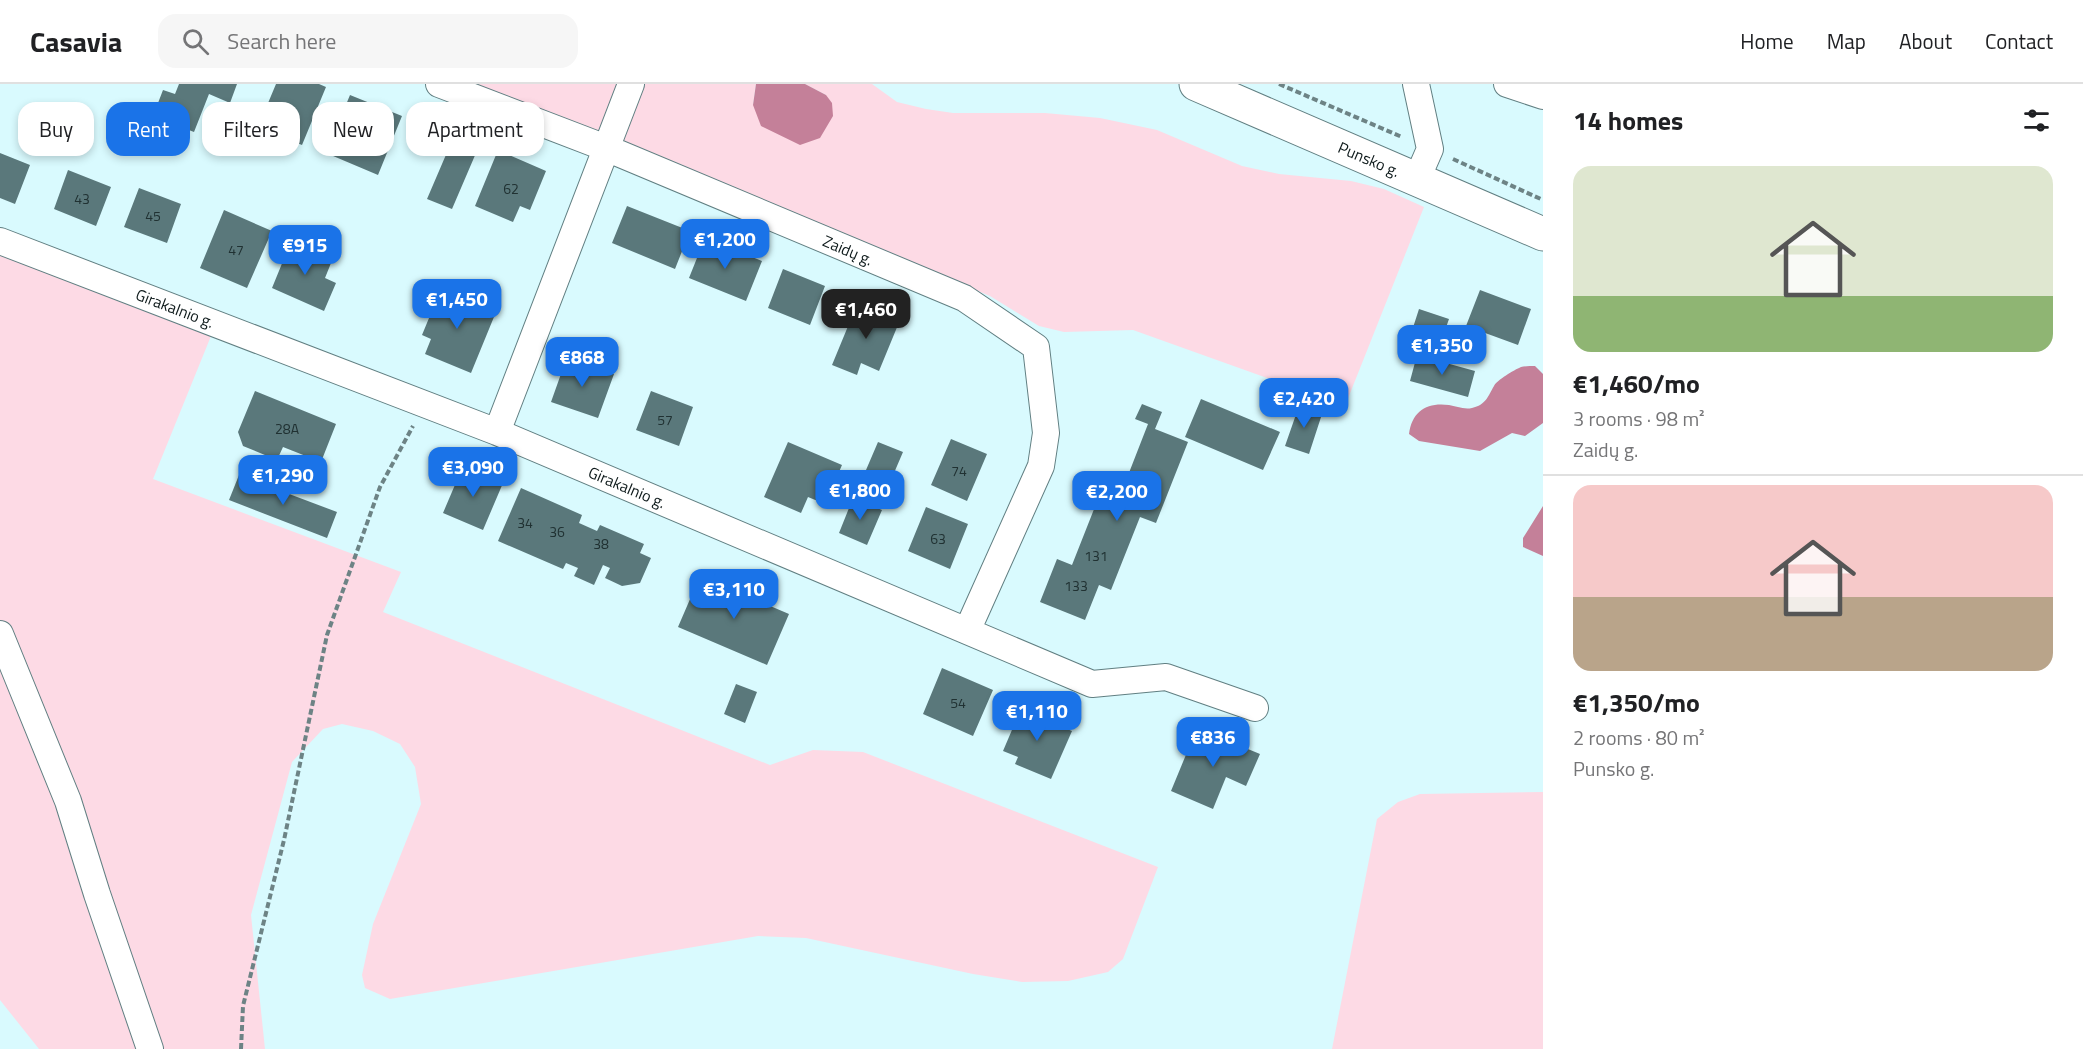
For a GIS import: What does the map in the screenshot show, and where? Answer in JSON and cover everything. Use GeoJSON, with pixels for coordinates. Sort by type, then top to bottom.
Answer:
{"type":"FeatureCollection","features":[{"type":"Feature","properties":{"kind":"main road","name":"Punsko g."},"geometry":{"type":"LineString","coordinates":[[1196,84],[1543,234]]}},
{"type":"Feature","properties":{"kind":"street","name":"Zaidų g."},"geometry":{"type":"LineString","coordinates":[[440,84],[606,148],[964,298],[1036,347],[1046,433],[1041,466],[967,631]]}},
{"type":"Feature","properties":{"kind":"street"},"geometry":{"type":"LineString","coordinates":[[497,432],[631,84]]}},
{"type":"Feature","properties":{"kind":"street"},"geometry":{"type":"LineString","coordinates":[[1416,84],[1430,149],[1417,179]]}},
{"type":"Feature","properties":{"kind":"street"},"geometry":{"type":"LineString","coordinates":[[1507,84],[1543,96]]}},
{"type":"Feature","properties":{"kind":"street","name":"Girakalnio g."},"geometry":{"type":"LineString","coordinates":[[0,241],[497,432],[1092,684],[1166,677],[1255,708]]}},
{"type":"Feature","properties":{"kind":"street"},"geometry":{"type":"LineString","coordinates":[[0,634],[68,801],[150,1049]]}},
{"type":"Feature","properties":{"kind":"path"},"geometry":{"type":"LineString","coordinates":[[240,1049],[243,1006],[284,840],[327,635],[380,487],[425,404]]}},
{"type":"Feature","properties":{"kind":"shaded area"},"geometry":{"type":"Polygon","coordinates":[[[470,84],[756,84],[753,105],[826,95],[805,84],[872,84],[897,102],[926,109],[953,113],[1045,113],[1100,118],[1157,130],[1242,166],[1279,174],[1351,181],[1384,189],[1424,207],[1345,406],[1133,330],[1064,332],[1039,326],[990,296],[544,114],[544,102],[514,102],[470,84]]]}},
{"type":"Feature","properties":{"kind":"shaded area"},"geometry":{"type":"Polygon","coordinates":[[[756,84],[805,84],[826,95],[832,103],[833,116],[820,138],[800,145],[761,126],[753,105],[756,84]]]}},
{"type":"Feature","properties":{"kind":"shaded area"},"geometry":{"type":"Polygon","coordinates":[[[0,255],[211,336],[153,479],[401,572],[383,612],[770,765],[813,750],[863,752],[1158,867],[1123,959],[1108,972],[1068,981],[1022,982],[973,974],[806,938],[758,936],[390,999],[365,988],[362,975],[373,924],[421,804],[415,767],[400,744],[373,731],[342,724],[323,729],[292,762],[251,915],[265,1049],[39,1049],[0,1000],[0,255]]]}},
{"type":"Feature","properties":{"kind":"shaded area"},"geometry":{"type":"Polygon","coordinates":[[[1535,366],[1543,374],[1543,423],[1525,436],[1512,433],[1480,451],[1419,441],[1409,434],[1413,419],[1427,407],[1441,404],[1466,409],[1477,407],[1486,400],[1502,378],[1521,367],[1535,366]]]}},
{"type":"Feature","properties":{"kind":"shaded area"},"geometry":{"type":"Polygon","coordinates":[[[1543,506],[1543,556],[1523,547],[1523,538],[1543,506]]]}},
{"type":"Feature","properties":{"kind":"shaded area"},"geometry":{"type":"Polygon","coordinates":[[[1543,792],[1543,1049],[1332,1049],[1377,819],[1398,802],[1420,794],[1543,792]]]}},
{"type":"Feature","properties":{"kind":"building"},"geometry":{"type":"Polygon","coordinates":[[[179,84],[237,84],[230,102],[209,94],[206,102],[202,102],[202,112],[194,132],[190,130],[190,102],[158,102],[163,90],[175,94],[179,84]]]}},
{"type":"Feature","properties":{"kind":"building"},"geometry":{"type":"Polygon","coordinates":[[[276,84],[319,84],[326,87],[320,102],[312,102],[312,121],[302,145],[300,144],[300,102],[268,102],[276,84]]]}},
{"type":"Feature","properties":{"kind":"building"},"geometry":{"type":"Polygon","coordinates":[[[350,95],[367,102],[347,102],[350,95]]]}},
{"type":"Feature","properties":{"kind":"building"},"geometry":{"type":"Polygon","coordinates":[[[394,113],[402,116],[394,136],[394,113]]]}},
{"type":"Feature","properties":{"kind":"building"},"geometry":{"type":"Polygon","coordinates":[[[0,153],[30,165],[15,204],[0,198],[0,153]]]}},
{"type":"Feature","properties":{"kind":"building"},"geometry":{"type":"Polygon","coordinates":[[[333,156],[386,156],[378,175],[333,156]]]}},
{"type":"Feature","properties":{"kind":"building"},"geometry":{"type":"Polygon","coordinates":[[[445,156],[475,156],[452,209],[427,199],[445,156]]]}},
{"type":"Feature","properties":{"kind":"building"},"geometry":{"type":"Polygon","coordinates":[[[496,156],[512,156],[546,171],[530,210],[520,206],[513,222],[475,206],[496,156]]]}},
{"type":"Feature","properties":{"kind":"building"},"geometry":{"type":"Polygon","coordinates":[[[68,170],[111,187],[96,226],[54,209],[68,170]]]}},
{"type":"Feature","properties":{"kind":"building"},"geometry":{"type":"Polygon","coordinates":[[[139,188],[181,204],[167,243],[124,227],[139,188]]]}},
{"type":"Feature","properties":{"kind":"building"},"geometry":{"type":"Polygon","coordinates":[[[627,206],[690,231],[675,269],[612,243],[627,206]]]}},
{"type":"Feature","properties":{"kind":"building"},"geometry":{"type":"Polygon","coordinates":[[[224,210],[272,231],[247,288],[200,268],[224,210]]]}},
{"type":"Feature","properties":{"kind":"building"},"geometry":{"type":"Polygon","coordinates":[[[705,238],[762,261],[746,301],[689,278],[705,238]]]}},
{"type":"Feature","properties":{"kind":"building"},"geometry":{"type":"Polygon","coordinates":[[[292,239],[325,253],[323,259],[331,263],[325,278],[336,283],[324,311],[272,288],[292,239]]]}},
{"type":"Feature","properties":{"kind":"building"},"geometry":{"type":"Polygon","coordinates":[[[783,269],[825,286],[810,325],[768,308],[783,269]]]}},
{"type":"Feature","properties":{"kind":"building"},"geometry":{"type":"Polygon","coordinates":[[[441,289],[496,312],[471,373],[425,354],[431,339],[422,335],[441,289]]]}},
{"type":"Feature","properties":{"kind":"building"},"geometry":{"type":"Polygon","coordinates":[[[1480,290],[1531,309],[1518,345],[1466,326],[1480,290]]]}},
{"type":"Feature","properties":{"kind":"building"},"geometry":{"type":"Polygon","coordinates":[[[858,302],[900,320],[879,371],[861,363],[857,375],[832,365],[858,302]]]}},
{"type":"Feature","properties":{"kind":"building"},"geometry":{"type":"Polygon","coordinates":[[[1419,309],[1449,319],[1437,353],[1408,343],[1419,309]]]}},
{"type":"Feature","properties":{"kind":"building"},"geometry":{"type":"Polygon","coordinates":[[[1417,355],[1475,371],[1468,397],[1410,381],[1417,355]]]}},
{"type":"Feature","properties":{"kind":"building"},"geometry":{"type":"Polygon","coordinates":[[[567,357],[614,374],[598,418],[551,402],[567,357]]]}},
{"type":"Feature","properties":{"kind":"building"},"geometry":{"type":"Polygon","coordinates":[[[255,391],[336,424],[321,462],[283,447],[277,460],[243,446],[238,432],[255,391]]]}},
{"type":"Feature","properties":{"kind":"building"},"geometry":{"type":"Polygon","coordinates":[[[651,391],[693,407],[679,446],[636,430],[651,391]]]}},
{"type":"Feature","properties":{"kind":"building"},"geometry":{"type":"Polygon","coordinates":[[[1201,399],[1280,432],[1263,470],[1185,437],[1201,399]]]}},
{"type":"Feature","properties":{"kind":"building"},"geometry":{"type":"Polygon","coordinates":[[[1300,403],[1323,411],[1309,454],[1285,446],[1300,403]]]}},
{"type":"Feature","properties":{"kind":"building"},"geometry":{"type":"Polygon","coordinates":[[[1142,404],[1162,412],[1155,429],[1188,442],[1156,523],[1140,517],[1111,590],[1099,585],[1085,620],[1040,602],[1057,559],[1072,565],[1100,494],[1118,501],[1148,424],[1135,419],[1142,404]]]}},
{"type":"Feature","properties":{"kind":"building"},"geometry":{"type":"Polygon","coordinates":[[[951,439],[987,454],[967,501],[931,485],[951,439]]]}},
{"type":"Feature","properties":{"kind":"building"},"geometry":{"type":"Polygon","coordinates":[[[788,442],[842,465],[825,504],[808,497],[801,513],[764,497],[788,442]]]}},
{"type":"Feature","properties":{"kind":"building"},"geometry":{"type":"Polygon","coordinates":[[[878,442],[903,452],[891,480],[866,470],[878,442]]]}},
{"type":"Feature","properties":{"kind":"building"},"geometry":{"type":"Polygon","coordinates":[[[463,466],[503,483],[483,530],[443,513],[463,466]]]}},
{"type":"Feature","properties":{"kind":"building"},"geometry":{"type":"Polygon","coordinates":[[[239,475],[337,512],[327,538],[229,500],[239,475]]]}},
{"type":"Feature","properties":{"kind":"building"},"geometry":{"type":"Polygon","coordinates":[[[521,488],[582,515],[579,523],[597,531],[600,525],[644,544],[640,553],[651,558],[640,583],[622,586],[605,578],[610,568],[603,565],[594,585],[574,576],[578,568],[566,563],[563,569],[498,541],[521,488]]]}},
{"type":"Feature","properties":{"kind":"building"},"geometry":{"type":"Polygon","coordinates":[[[853,498],[882,510],[867,545],[839,533],[853,498]]]}},
{"type":"Feature","properties":{"kind":"building"},"geometry":{"type":"Polygon","coordinates":[[[926,507],[968,524],[950,569],[908,551],[926,507]]]}},
{"type":"Feature","properties":{"kind":"building"},"geometry":{"type":"Polygon","coordinates":[[[700,576],[789,614],[767,665],[678,627],[700,576]]]}},
{"type":"Feature","properties":{"kind":"building"},"geometry":{"type":"Polygon","coordinates":[[[942,668],[993,690],[973,736],[923,714],[942,668]]]}},
{"type":"Feature","properties":{"kind":"building"},"geometry":{"type":"Polygon","coordinates":[[[736,684],[757,692],[745,723],[724,714],[736,684]]]}},
{"type":"Feature","properties":{"kind":"building"},"geometry":{"type":"Polygon","coordinates":[[[1023,704],[1043,712],[1040,718],[1072,731],[1051,779],[1015,764],[1018,757],[1003,751],[1023,704]]]}},
{"type":"Feature","properties":{"kind":"building"},"geometry":{"type":"Polygon","coordinates":[[[1197,728],[1260,754],[1246,786],[1226,777],[1213,809],[1171,791],[1197,728]]]}}]}
